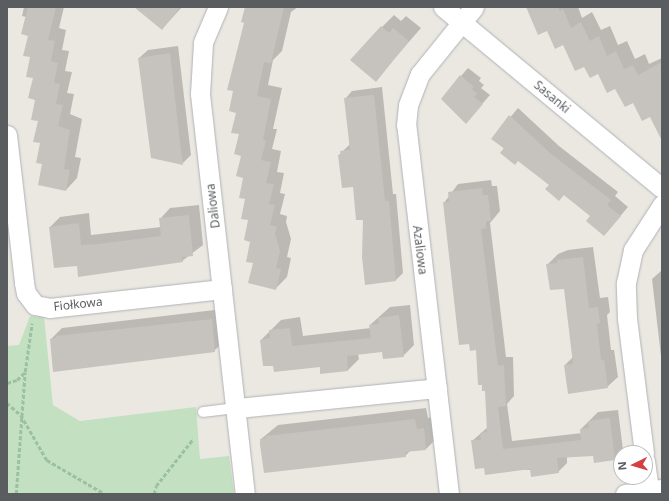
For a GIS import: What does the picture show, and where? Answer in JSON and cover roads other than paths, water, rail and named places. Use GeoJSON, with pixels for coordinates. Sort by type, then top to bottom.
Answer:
{"type":"FeatureCollection","features":[{"type":"Feature","properties":{"kind":"street","name":"Daliowa"},"geometry":{"type":"LineString","coordinates":[[218,7],[203,43],[200,94],[237,408],[245,494]]}},
{"type":"Feature","properties":{"kind":"street","name":"Sasanki"},"geometry":{"type":"LineString","coordinates":[[443,7],[662,188]]}},
{"type":"Feature","properties":{"kind":"street","name":"Azaliowa"},"geometry":{"type":"LineString","coordinates":[[449,494],[406,125],[408,105],[420,74],[474,7]]}},
{"type":"Feature","properties":{"kind":"street","name":"Fiołkowa"},"geometry":{"type":"LineString","coordinates":[[7,135],[24,283],[26,293],[35,305],[50,308],[222,289]]}},
{"type":"Feature","properties":{"kind":"street"},"geometry":{"type":"LineString","coordinates":[[643,445],[627,319],[626,283],[633,250],[662,205]]}},
{"type":"Feature","properties":{"kind":"street"},"geometry":{"type":"LineString","coordinates":[[237,408],[437,388]]}},
{"type":"Feature","properties":{"kind":"street"},"geometry":{"type":"LineString","coordinates":[[625,494],[655,490]]}},
{"type":"Feature","properties":{"kind":"lane"},"geometry":{"type":"LineString","coordinates":[[204,412],[237,408]]}}]}
